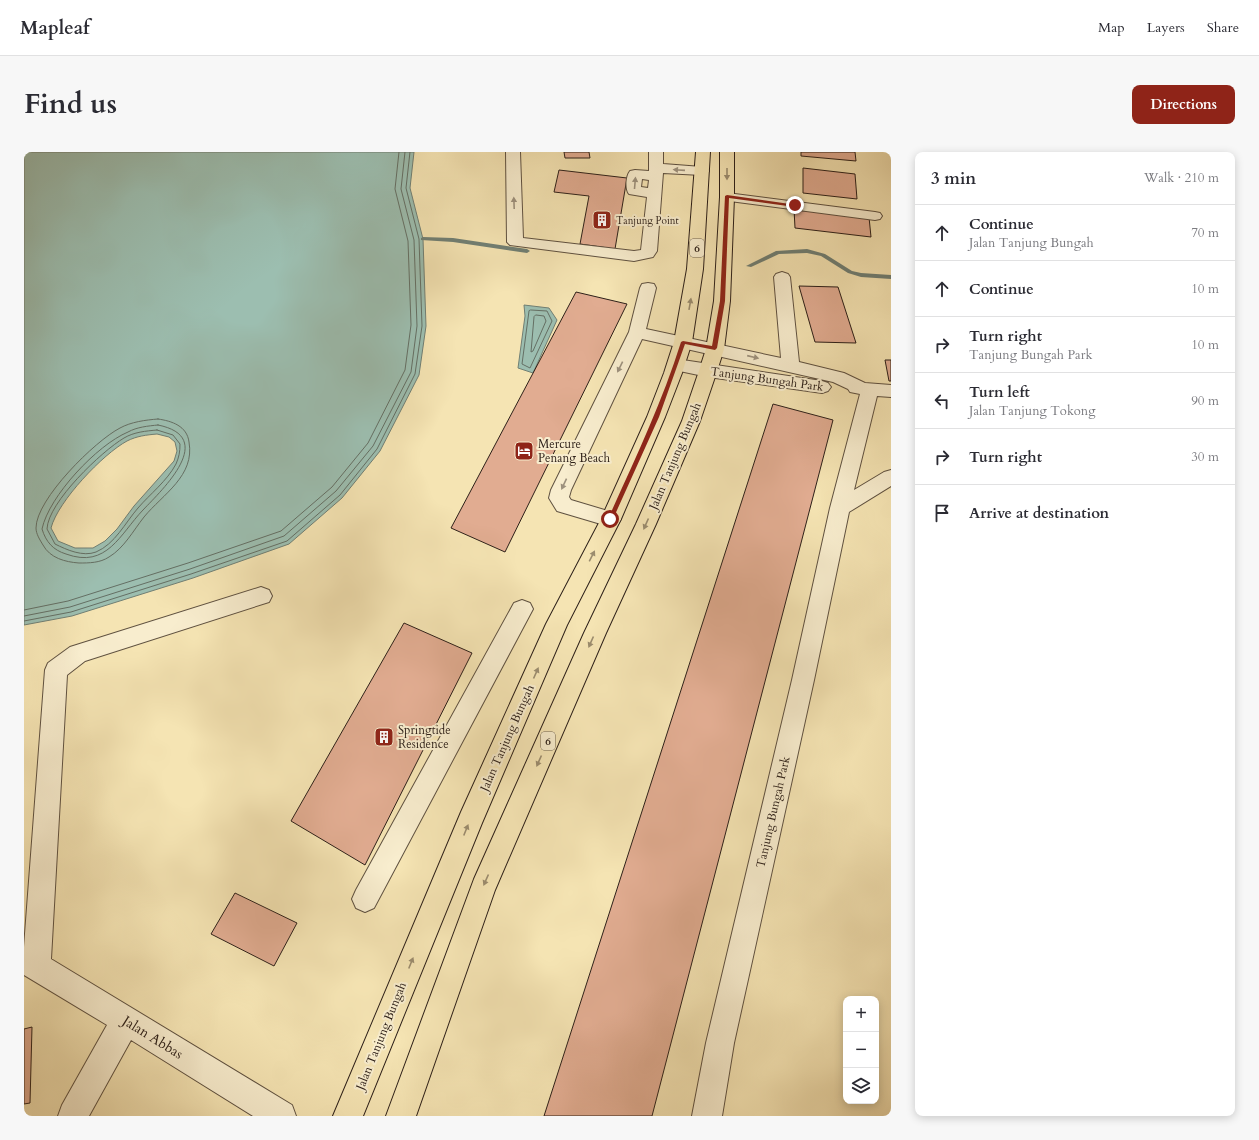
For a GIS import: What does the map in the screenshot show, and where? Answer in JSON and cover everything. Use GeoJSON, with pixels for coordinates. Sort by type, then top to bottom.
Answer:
{"type":"FeatureCollection","features":[{"type":"Feature","properties":{"kind":"main road","name":"6"},"geometry":{"type":"LineString","coordinates":[[676,365],[683,342],[695,269],[703,152]]}},
{"type":"Feature","properties":{"kind":"main road","name":"6"},"geometry":{"type":"LineString","coordinates":[[708,371],[715,348],[722,301],[727,196],[727,152]]}},
{"type":"Feature","properties":{"kind":"main road","name":"Jalan Tanjung Bungah"},"geometry":{"type":"LineString","coordinates":[[348,1116],[480,799],[557,624],[610,519],[656,417],[676,365]]}},
{"type":"Feature","properties":{"kind":"main road","name":"Jalan Tanjung Bungah"},"geometry":{"type":"LineString","coordinates":[[401,1116],[483,888],[595,633],[661,490],[691,421],[708,371]]}},
{"type":"Feature","properties":{"kind":"street"},"geometry":{"type":"LineString","coordinates":[[513,152],[515,242],[634,256],[647,254],[649,251],[655,193],[656,152]]}},
{"type":"Feature","properties":{"kind":"street"},"geometry":{"type":"LineString","coordinates":[[655,193],[634,191],[635,174],[656,172],[702,172]]}},
{"type":"Feature","properties":{"kind":"street"},"geometry":{"type":"LineString","coordinates":[[727,196],[875,216]]}},
{"type":"Feature","properties":{"kind":"street"},"geometry":{"type":"LineString","coordinates":[[782,277],[787,339],[791,366]]}},
{"type":"Feature","properties":{"kind":"street"},"geometry":{"type":"LineString","coordinates":[[610,519],[564,506],[559,498],[561,490],[637,332],[648,288]]}},
{"type":"Feature","properties":{"kind":"street","name":"Tanjung Bungah Park"},"geometry":{"type":"LineString","coordinates":[[637,332],[715,348],[838,377],[873,389]]}},
{"type":"Feature","properties":{"kind":"street","name":"Tanjung Bungah Park"},"geometry":{"type":"LineString","coordinates":[[676,365],[708,371],[840,389],[873,389]]}},
{"type":"Feature","properties":{"kind":"street","name":"Tanjung Bungah Park"},"geometry":{"type":"LineString","coordinates":[[707,1116],[720,1043],[803,680],[840,508],[873,389]]}},
{"type":"Feature","properties":{"kind":"street"},"geometry":{"type":"LineString","coordinates":[[840,508],[891,477]]}},
{"type":"Feature","properties":{"kind":"street"},"geometry":{"type":"LineString","coordinates":[[30,963],[56,670],[78,654],[261,596]]}},
{"type":"Feature","properties":{"kind":"street"},"geometry":{"type":"LineString","coordinates":[[365,899],[522,609]]}},
{"type":"Feature","properties":{"kind":"street","name":"Jalan Abbas"},"geometry":{"type":"LineString","coordinates":[[30,963],[126,1020],[281,1116]]}},
{"type":"Feature","properties":{"kind":"street"},"geometry":{"type":"LineString","coordinates":[[73,1116],[126,1020]]}},
{"type":"Feature","properties":{"kind":"water"},"geometry":{"type":"Polygon","coordinates":[[[24,152],[414,152],[410,188],[423,239],[426,326],[419,375],[380,451],[342,498],[289,544],[193,578],[72,616],[24,625],[24,152]],[[157,434],[131,439],[117,447],[94,467],[72,492],[55,517],[51,528],[58,541],[75,548],[93,548],[105,541],[117,529],[134,506],[174,461],[177,451],[175,442],[169,437],[157,434]]]}},
{"type":"Feature","properties":{"kind":"water"},"geometry":{"type":"Polygon","coordinates":[[[524,305],[549,308],[557,320],[533,373],[518,368],[525,316],[524,305]]]}},
{"type":"Feature","properties":{"kind":"building"},"geometry":{"type":"Polygon","coordinates":[[[564,152],[589,152],[590,158],[565,158],[564,152]]]}},
{"type":"Feature","properties":{"kind":"building"},"geometry":{"type":"Polygon","coordinates":[[[801,152],[855,152],[856,161],[801,156],[801,152]]]}},
{"type":"Feature","properties":{"kind":"building"},"geometry":{"type":"Polygon","coordinates":[[[803,168],[855,174],[857,199],[803,193],[803,168]]]}},
{"type":"Feature","properties":{"kind":"building","name":"Tanjung Point"},"geometry":{"type":"Polygon","coordinates":[[[559,170],[627,178],[615,249],[580,244],[589,196],[554,192],[559,170]]]}},
{"type":"Feature","properties":{"kind":"building"},"geometry":{"type":"Polygon","coordinates":[[[794,209],[869,217],[871,237],[795,228],[794,209]]]}},
{"type":"Feature","properties":{"kind":"building"},"geometry":{"type":"Polygon","coordinates":[[[799,286],[838,287],[856,343],[815,342],[799,286]]]}},
{"type":"Feature","properties":{"kind":"building","name":"Mercure Penang Beach"},"geometry":{"type":"Polygon","coordinates":[[[576,292],[627,304],[505,552],[451,528],[576,292]]]}},
{"type":"Feature","properties":{"kind":"building"},"geometry":{"type":"Polygon","coordinates":[[[885,360],[891,360],[891,381],[889,381],[885,360]]]}},
{"type":"Feature","properties":{"kind":"building"},"geometry":{"type":"Polygon","coordinates":[[[773,404],[833,420],[652,1116],[544,1116],[773,404]]]}},
{"type":"Feature","properties":{"kind":"building","name":"Springtide Residence"},"geometry":{"type":"Polygon","coordinates":[[[404,623],[472,653],[365,865],[291,821],[404,623]]]}},
{"type":"Feature","properties":{"kind":"building"},"geometry":{"type":"Polygon","coordinates":[[[235,893],[297,923],[274,966],[211,934],[235,893]]]}},
{"type":"Feature","properties":{"kind":"building"},"geometry":{"type":"Polygon","coordinates":[[[32,1027],[30,1103],[24,1104],[24,1029],[32,1027]]]}},
{"type":"Feature","properties":{"kind":"waterway"},"geometry":{"type":"LineString","coordinates":[[423,239],[453,240],[527,251]]}},
{"type":"Feature","properties":{"kind":"waterway"},"geometry":{"type":"LineString","coordinates":[[749,266],[778,252],[807,251],[823,255],[850,272],[861,275],[891,277]]}},
{"type":"Feature","properties":{"kind":"place","name":"Tanjung Point"},"geometry":{"type":"Point","coordinates":[602,220]}},
{"type":"Feature","properties":{"kind":"place","name":"Mercure Penang Beach"},"geometry":{"type":"Point","coordinates":[524,451]}},
{"type":"Feature","properties":{"kind":"place","name":"Springtide Residence"},"geometry":{"type":"Point","coordinates":[384,737]}},
{"type":"Feature","properties":{"kind":"route"},"geometry":{"type":"LineString","coordinates":[[610,519],[656,417],[676,365],[683,342],[715,348],[722,301],[727,196],[795,205]]}}]}
